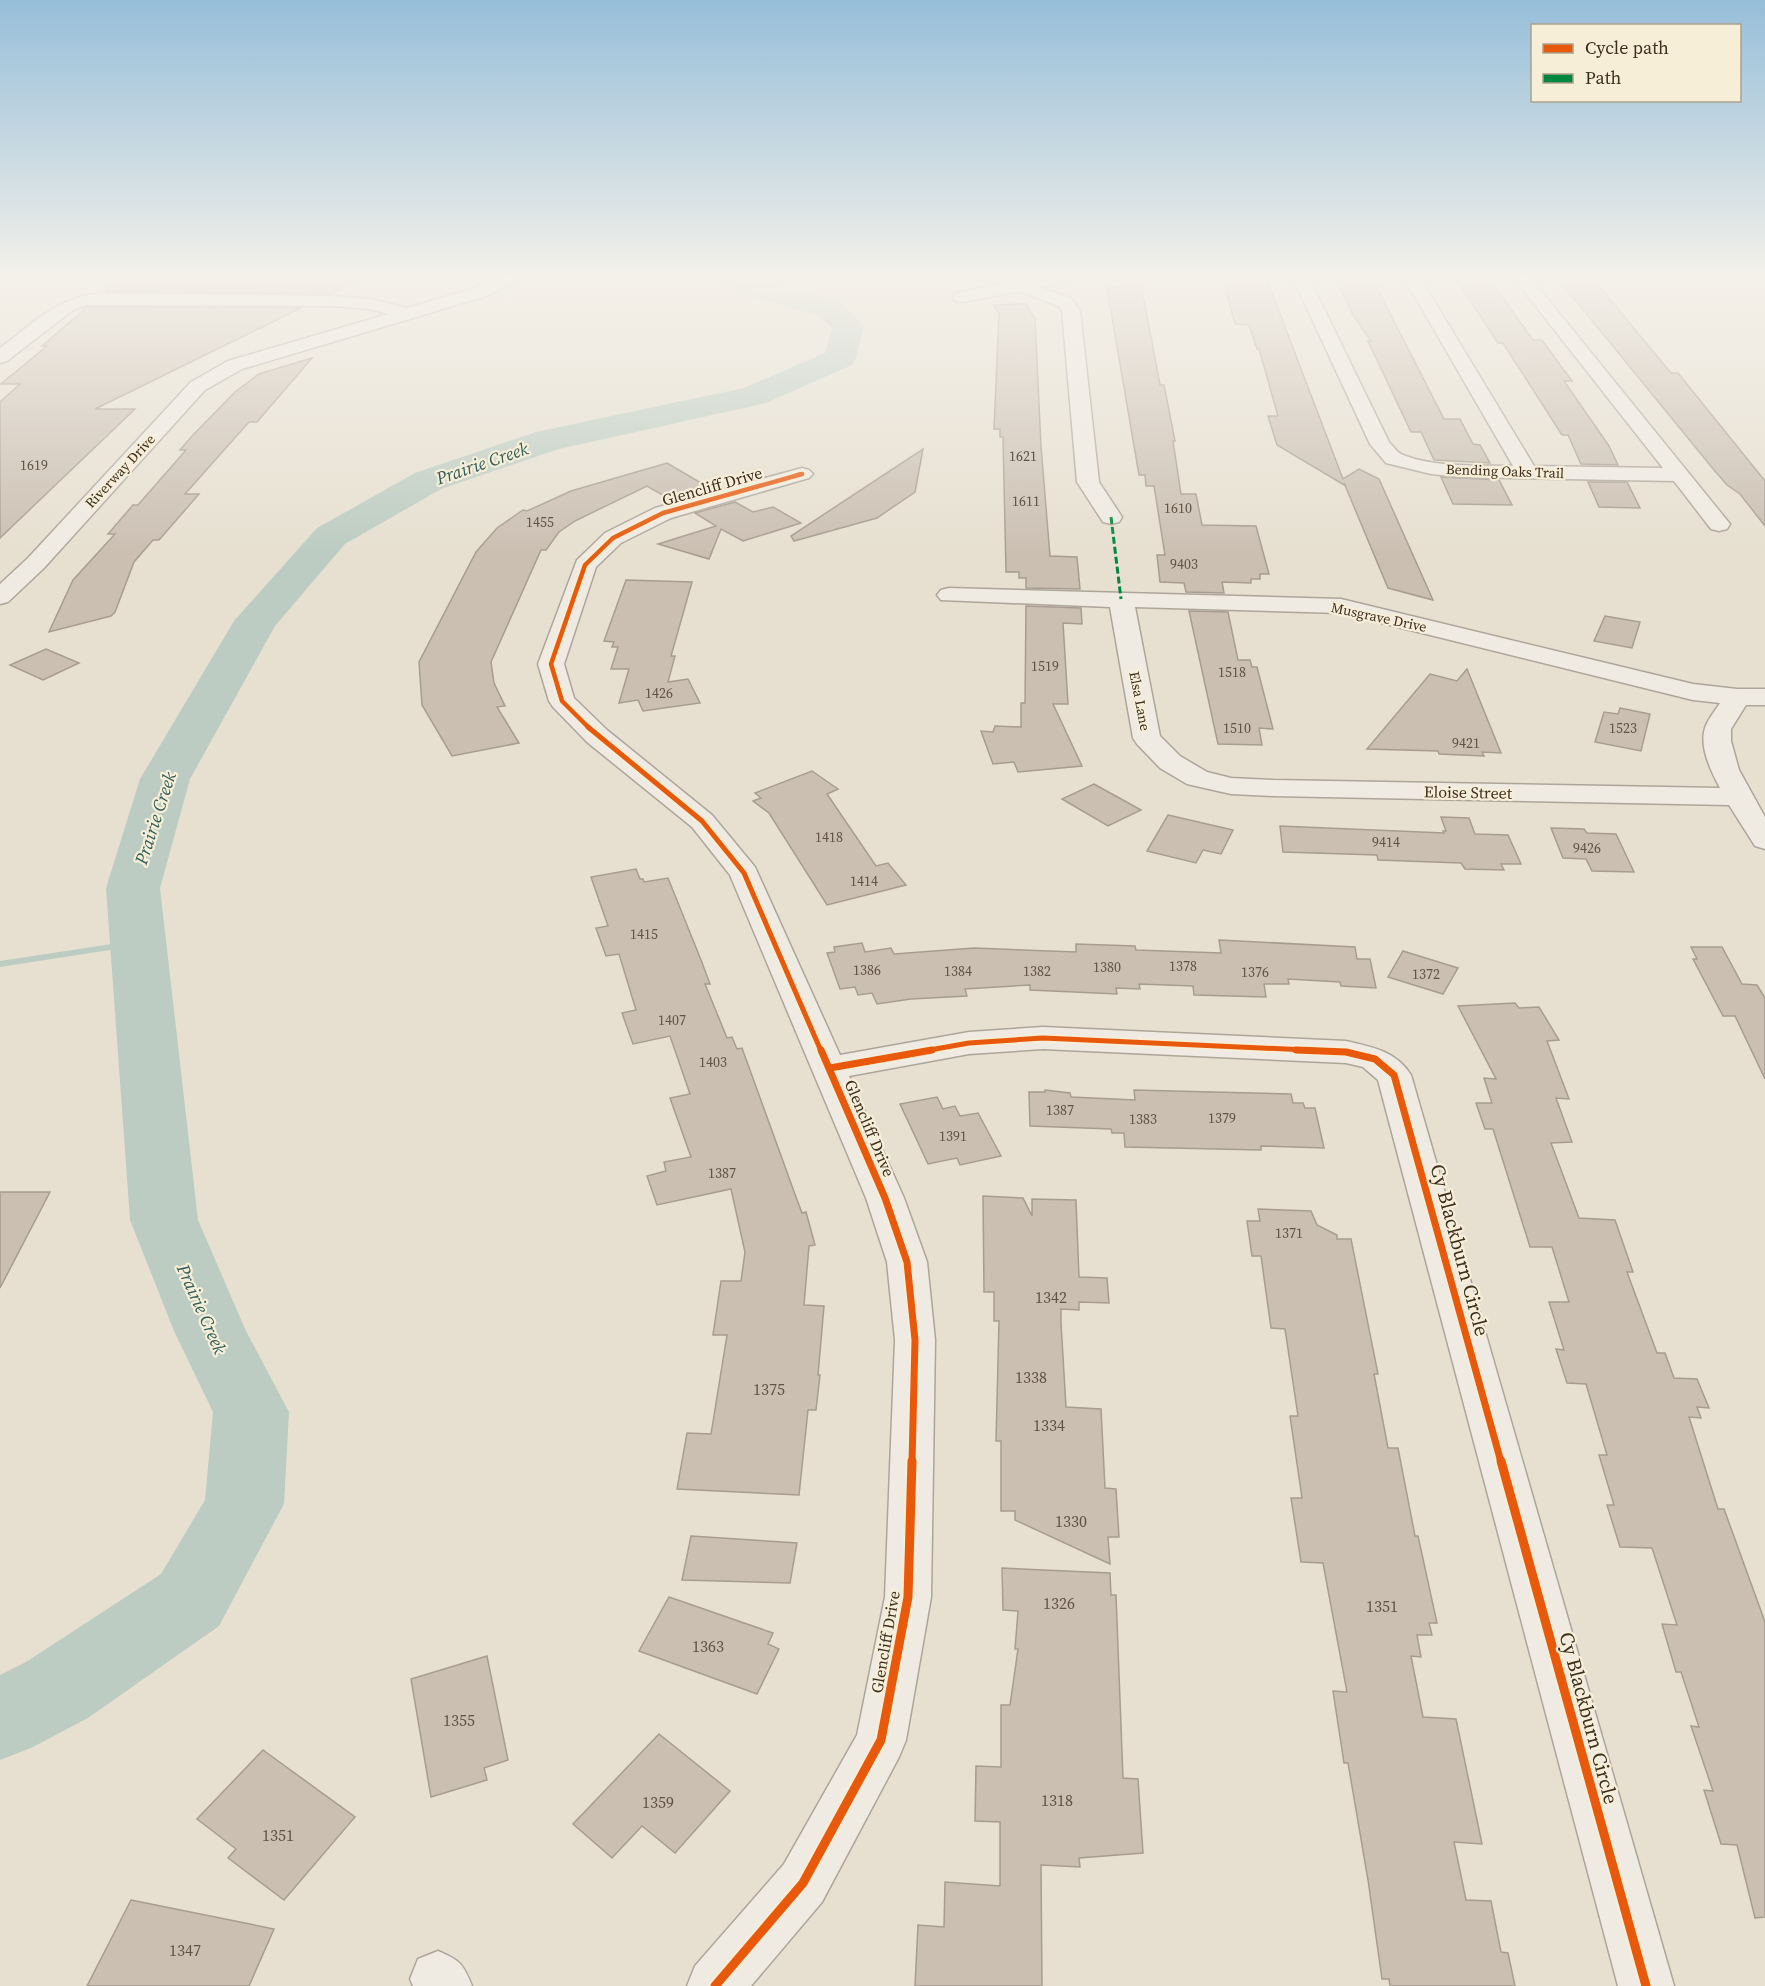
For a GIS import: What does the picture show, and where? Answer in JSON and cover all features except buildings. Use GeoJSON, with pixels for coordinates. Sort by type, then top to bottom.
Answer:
{"type":"FeatureCollection","features":[{"type":"Feature","properties":{"kind":"street","name":"Riverway Drive"},"geometry":{"type":"LineString","coordinates":[[0,597],[36,562],[198,386],[229,369]]}},
{"type":"Feature","properties":{"kind":"street"},"geometry":{"type":"LineString","coordinates":[[1077,369],[1088,482],[1111,517]]}},
{"type":"Feature","properties":{"kind":"street","name":"Bending Oaks Trail"},"geometry":{"type":"LineString","coordinates":[[1344,369],[1380,444],[1393,459],[1431,468],[1461,471],[1679,475]]}},
{"type":"Feature","properties":{"kind":"street"},"geometry":{"type":"LineString","coordinates":[[1466,369],[1527,472]]}},
{"type":"Feature","properties":{"kind":"street"},"geometry":{"type":"LineString","coordinates":[[1594,369],[1719,524]]}},
{"type":"Feature","properties":{"kind":"street","name":"Glencliff Drive"},"geometry":{"type":"LineString","coordinates":[[715,1986],[803,1883],[881,1740],[908,1597],[915,1340],[907,1262],[885,1198],[744,873],[702,821],[597,736],[562,701],[551,664],[585,565],[613,538],[663,513],[802,474]]}},
{"type":"Feature","properties":{"kind":"street","name":"Musgrave Drive"},"geometry":{"type":"LineString","coordinates":[[949,595],[1341,606],[1693,692],[1737,697],[1765,697]]}},
{"type":"Feature","properties":{"kind":"street","name":"Elsa Lane"},"geometry":{"type":"LineString","coordinates":[[1121,599],[1147,738],[1170,762],[1197,778]]}},
{"type":"Feature","properties":{"kind":"street"},"geometry":{"type":"LineString","coordinates":[[1737,697],[1718,730],[1722,763],[1739,798],[1765,840]]}},
{"type":"Feature","properties":{"kind":"street","name":"Eloise Street"},"geometry":{"type":"LineString","coordinates":[[1197,778],[1231,786],[1273,788],[1739,798]]}},
{"type":"Feature","properties":{"kind":"street","name":"Cy Blackburn Circle"},"geometry":{"type":"LineString","coordinates":[[830,1068],[969,1043],[1042,1038],[1346,1052],[1375,1059],[1395,1075],[1646,1986]]}},
{"type":"Feature","properties":{"kind":"waterway","name":"Prairie Creek"},"geometry":{"type":"LineString","coordinates":[[0,1719],[57,1690],[190,1600],[244,1504],[251,1412],[210,1331],[164,1220],[133,888],[165,779],[256,621],[331,536],[428,481],[549,440],[754,396],[816,369]]}},
{"type":"Feature","properties":{"kind":"waterway"},"geometry":{"type":"LineString","coordinates":[[0,964],[138,943]]}},
{"type":"Feature","properties":{"kind":"marked path"},"geometry":{"type":"LineString","coordinates":[[1111,517],[1121,599]]}},
{"type":"Feature","properties":{"kind":"cycle path"},"geometry":{"type":"LineString","coordinates":[[715,1986],[803,1883],[881,1740],[908,1597],[915,1340],[907,1262],[885,1198],[744,873],[702,821],[597,736],[562,701],[551,664],[585,565],[613,538],[663,513],[802,474]]}},
{"type":"Feature","properties":{"kind":"cycle path"},"geometry":{"type":"LineString","coordinates":[[830,1068],[969,1043],[1043,1038],[1346,1052],[1375,1059],[1394,1075],[1646,1986]]}}]}
